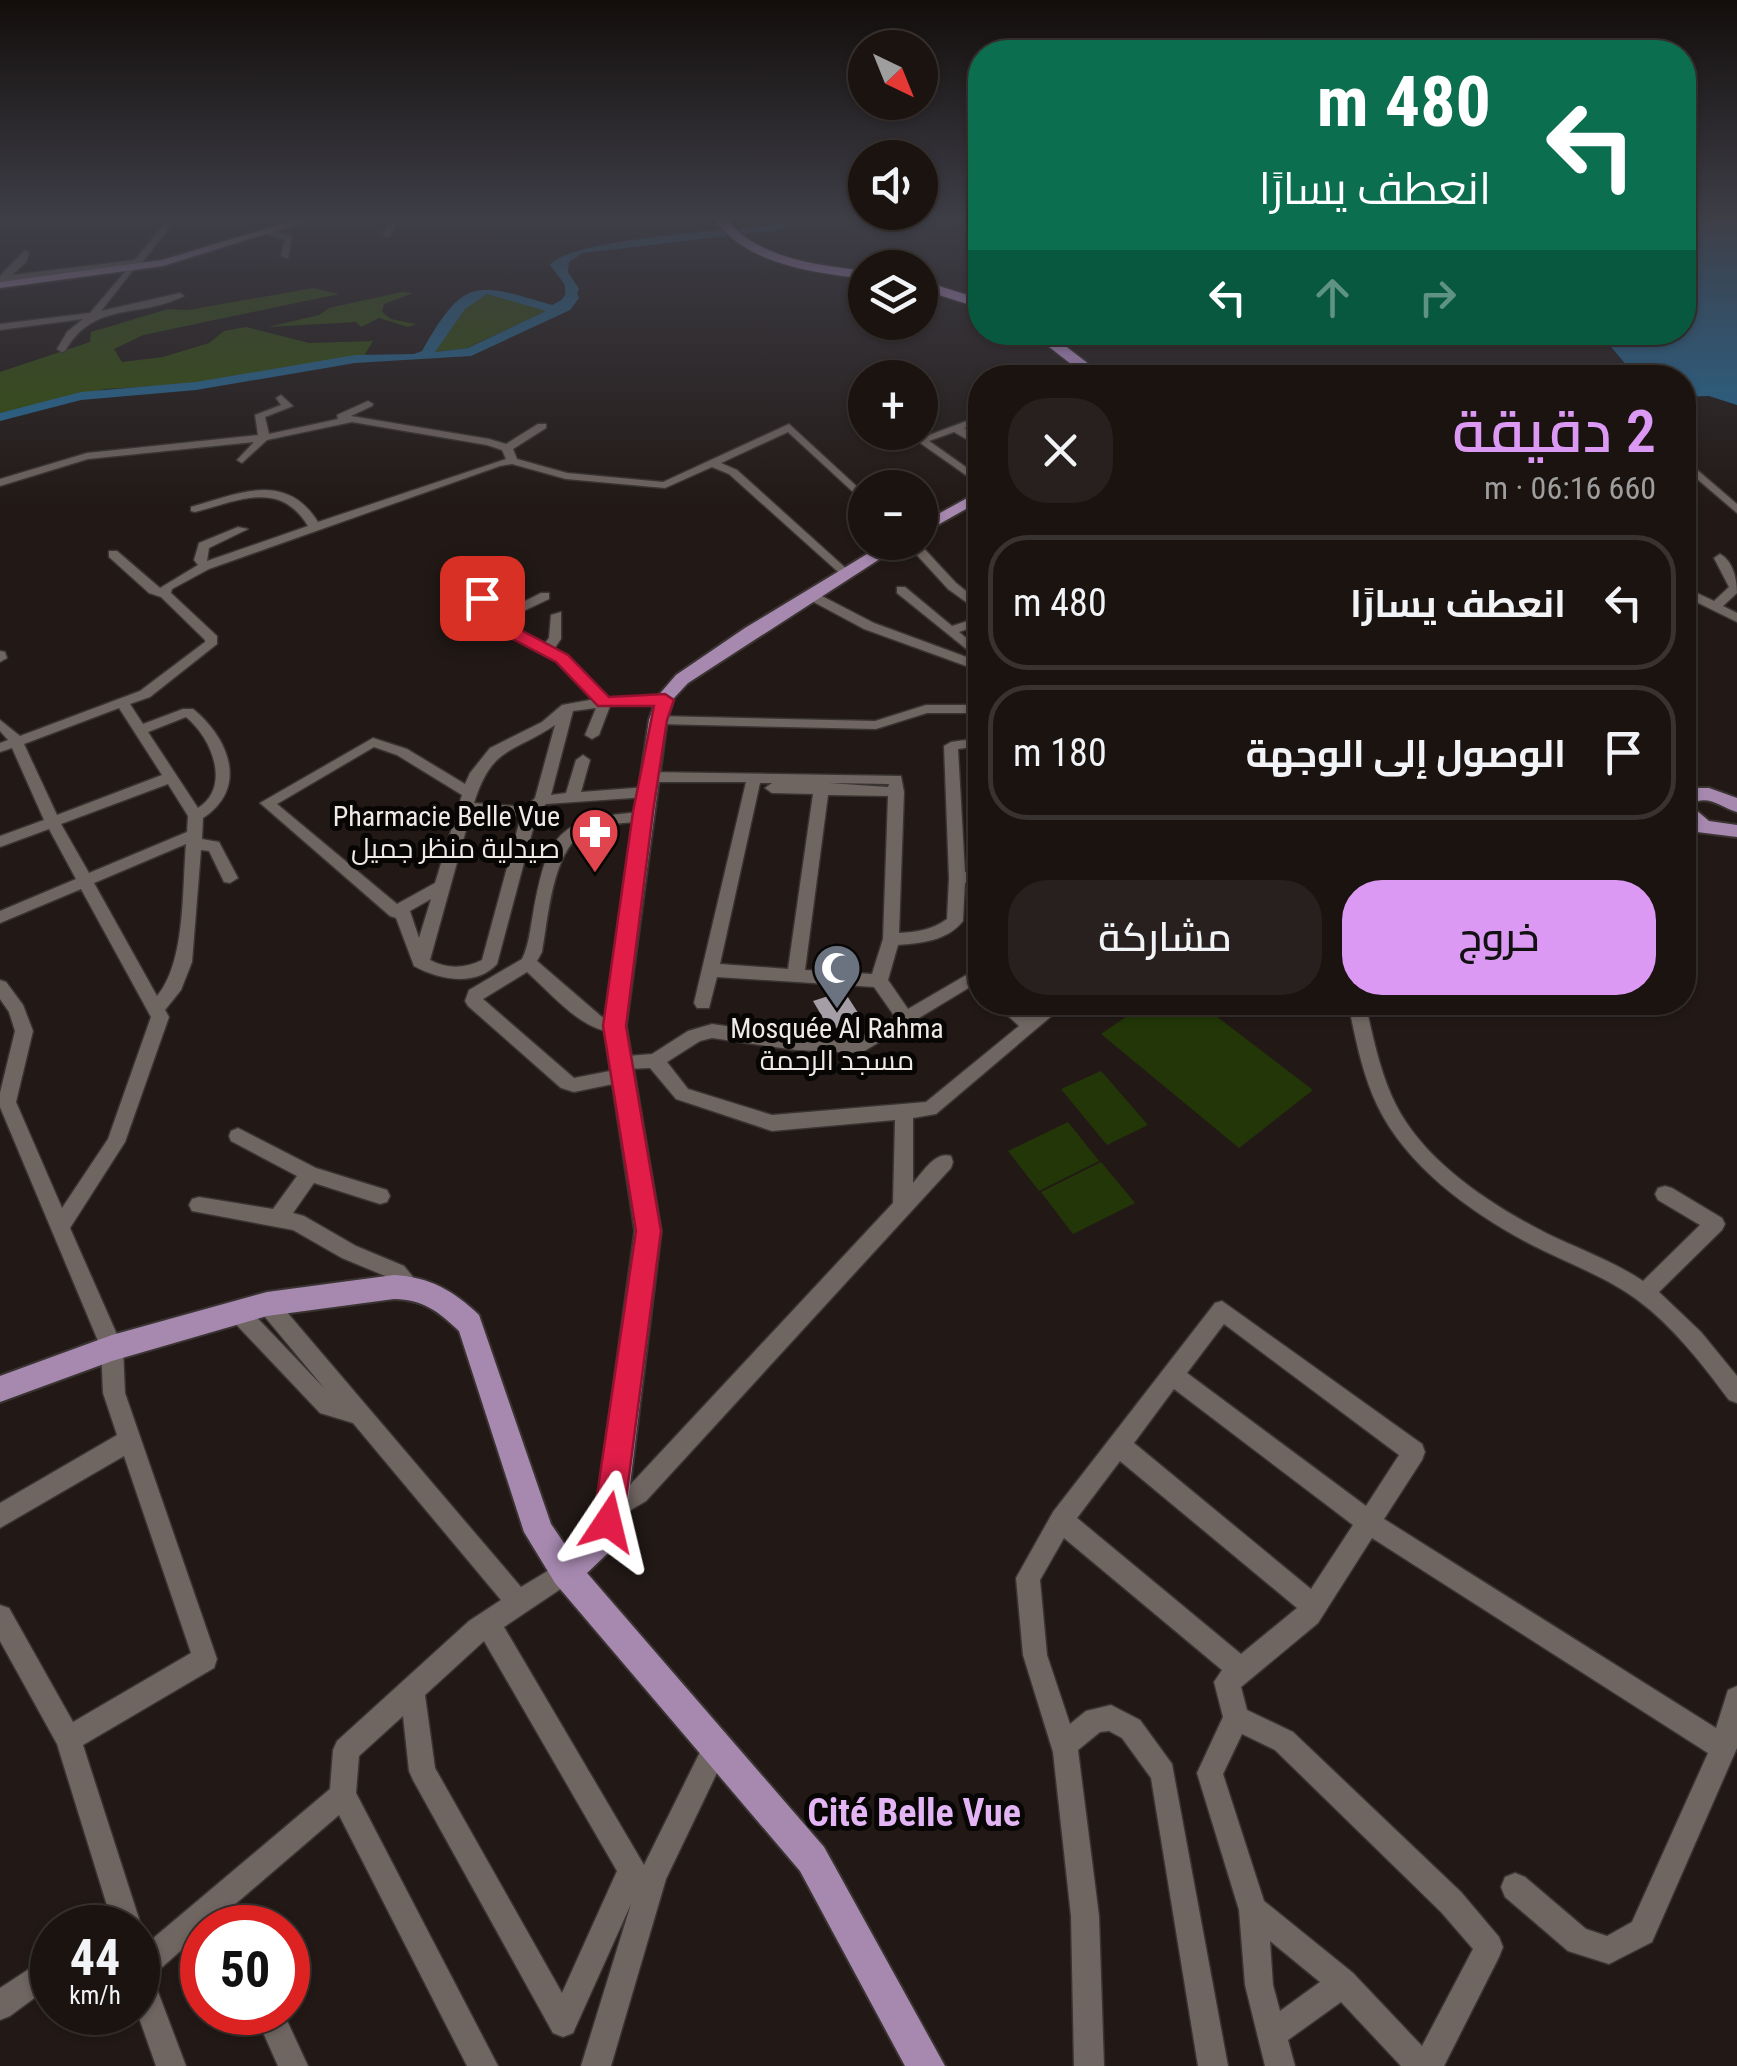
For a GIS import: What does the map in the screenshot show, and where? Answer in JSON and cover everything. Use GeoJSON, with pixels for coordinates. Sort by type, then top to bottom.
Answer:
{"type":"FeatureCollection","features":[{"type":"Feature","properties":{"kind":"highway"},"geometry":{"type":"LineString","coordinates":[[1042,345],[1070,365]]}},
{"type":"Feature","properties":{"kind":"highway"},"geometry":{"type":"LineString","coordinates":[[1055,345],[1082,365]]}},
{"type":"Feature","properties":{"kind":"main road"},"geometry":{"type":"LineString","coordinates":[[938,520],[968,502]]}},
{"type":"Feature","properties":{"kind":"main road"},"geometry":{"type":"LineString","coordinates":[[566,1572],[598,1541],[612,1509],[648,1231],[615,1026],[642,817],[661,710],[682,679],[870,560]]}},
{"type":"Feature","properties":{"kind":"main road"},"geometry":{"type":"LineString","coordinates":[[1696,788],[1737,806]]}},
{"type":"Feature","properties":{"kind":"main road"},"geometry":{"type":"LineString","coordinates":[[1696,795],[1710,794]]}},
{"type":"Feature","properties":{"kind":"main road"},"geometry":{"type":"LineString","coordinates":[[1696,823],[1737,834]]}},
{"type":"Feature","properties":{"kind":"main road"},"geometry":{"type":"LineString","coordinates":[[0,1389],[112,1348],[253,1308],[394,1287],[412,1288],[444,1299],[470,1324],[539,1532],[566,1572],[812,1860],[926,2066]]}},
{"type":"Feature","properties":{"kind":"street"},"geometry":{"type":"LineString","coordinates":[[0,327],[92,316]]}},
{"type":"Feature","properties":{"kind":"street"},"geometry":{"type":"LineString","coordinates":[[62,349],[70,334],[92,316]]}},
{"type":"Feature","properties":{"kind":"street"},"geometry":{"type":"LineString","coordinates":[[264,437],[260,415],[286,408],[282,398]]}},
{"type":"Feature","properties":{"kind":"street"},"geometry":{"type":"LineString","coordinates":[[0,483],[87,456],[311,430],[368,404]]}},
{"type":"Feature","properties":{"kind":"street"},"geometry":{"type":"LineString","coordinates":[[336,421],[362,419],[510,454],[566,476],[665,485],[789,428],[848,484]]}},
{"type":"Feature","properties":{"kind":"street"},"geometry":{"type":"LineString","coordinates":[[968,424],[921,440],[968,473]]}},
{"type":"Feature","properties":{"kind":"street"},"geometry":{"type":"LineString","coordinates":[[165,594],[166,587],[206,566],[510,454],[523,429],[542,426]]}},
{"type":"Feature","properties":{"kind":"street"},"geometry":{"type":"LineString","coordinates":[[956,428],[968,436]]}},
{"type":"Feature","properties":{"kind":"street"},"geometry":{"type":"LineString","coordinates":[[242,460],[264,437]]}},
{"type":"Feature","properties":{"kind":"street"},"geometry":{"type":"LineString","coordinates":[[713,464],[734,472],[846,575]]}},
{"type":"Feature","properties":{"kind":"street"},"geometry":{"type":"LineString","coordinates":[[1696,473],[1737,510]]}},
{"type":"Feature","properties":{"kind":"street"},"geometry":{"type":"LineString","coordinates":[[194,510],[278,494],[298,502],[315,528]]}},
{"type":"Feature","properties":{"kind":"street"},"geometry":{"type":"LineString","coordinates":[[206,566],[200,560],[203,546],[242,529]]}},
{"type":"Feature","properties":{"kind":"street"},"geometry":{"type":"LineString","coordinates":[[8,746],[123,704],[168,678],[211,644],[212,639],[165,594],[153,590],[113,554]]}},
{"type":"Feature","properties":{"kind":"street"},"geometry":{"type":"LineString","coordinates":[[1717,605],[1735,588],[1720,558]]}},
{"type":"Feature","properties":{"kind":"street"},"geometry":{"type":"LineString","coordinates":[[927,560],[968,599]]}},
{"type":"Feature","properties":{"kind":"street"},"geometry":{"type":"LineString","coordinates":[[900,590],[968,646]]}},
{"type":"Feature","properties":{"kind":"street"},"geometry":{"type":"LineString","coordinates":[[475,592],[504,616],[515,634],[547,648],[605,702]]}},
{"type":"Feature","properties":{"kind":"street"},"geometry":{"type":"LineString","coordinates":[[504,616],[545,596]]}},
{"type":"Feature","properties":{"kind":"street"},"geometry":{"type":"LineString","coordinates":[[812,596],[869,626],[968,663]]}},
{"type":"Feature","properties":{"kind":"street"},"geometry":{"type":"LineString","coordinates":[[1696,596],[1737,618]]}},
{"type":"Feature","properties":{"kind":"street"},"geometry":{"type":"LineString","coordinates":[[547,648],[555,639],[557,615]]}},
{"type":"Feature","properties":{"kind":"street"},"geometry":{"type":"LineString","coordinates":[[950,632],[968,625]]}},
{"type":"Feature","properties":{"kind":"street"},"geometry":{"type":"LineString","coordinates":[[592,735],[605,702]]}},
{"type":"Feature","properties":{"kind":"street"},"geometry":{"type":"LineString","coordinates":[[420,962],[467,800],[484,760],[494,751],[547,725],[568,708],[605,702],[661,710],[876,725],[926,709],[968,709]]}},
{"type":"Feature","properties":{"kind":"street"},"geometry":{"type":"LineString","coordinates":[[60,1227],[116,1142],[158,1030],[157,1007],[175,986],[184,962],[196,816],[123,704]]}},
{"type":"Feature","properties":{"kind":"street"},"geometry":{"type":"LineString","coordinates":[[420,962],[453,974],[473,973],[489,964],[530,812],[542,800],[568,708]]}},
{"type":"Feature","properties":{"kind":"street"},"geometry":{"type":"LineString","coordinates":[[142,729],[188,712],[200,722],[223,760],[226,774],[223,792],[210,810],[196,816]]}},
{"type":"Feature","properties":{"kind":"street"},"geometry":{"type":"LineString","coordinates":[[0,724],[13,735],[8,746]]}},
{"type":"Feature","properties":{"kind":"street"},"geometry":{"type":"LineString","coordinates":[[440,887],[396,912],[268,800],[374,742],[402,752],[467,800],[530,812]]}},
{"type":"Feature","properties":{"kind":"street"},"geometry":{"type":"LineString","coordinates":[[891,940],[917,938],[955,921],[951,746],[968,742]]}},
{"type":"Feature","properties":{"kind":"street"},"geometry":{"type":"LineString","coordinates":[[8,746],[147,998],[157,1007]]}},
{"type":"Feature","properties":{"kind":"street"},"geometry":{"type":"LineString","coordinates":[[572,798],[583,760]]}},
{"type":"Feature","properties":{"kind":"street"},"geometry":{"type":"LineString","coordinates":[[0,842],[172,777]]}},
{"type":"Feature","properties":{"kind":"street"},"geometry":{"type":"LineString","coordinates":[[542,800],[648,785],[822,784],[896,779],[891,940],[879,981]]}},
{"type":"Feature","properties":{"kind":"street"},"geometry":{"type":"LineString","coordinates":[[703,1003],[753,783]]}},
{"type":"Feature","properties":{"kind":"street"},"geometry":{"type":"LineString","coordinates":[[796,974],[822,784]]}},
{"type":"Feature","properties":{"kind":"street"},"geometry":{"type":"LineString","coordinates":[[1710,794],[1737,797]]}},
{"type":"Feature","properties":{"kind":"street"},"geometry":{"type":"LineString","coordinates":[[642,817],[584,826],[570,833],[556,852],[534,952],[528,963],[474,995],[474,1000],[567,1083],[574,1085],[655,1061],[694,1036],[712,1031],[796,1043],[861,1046],[968,984]]}},
{"type":"Feature","properties":{"kind":"street"},"geometry":{"type":"LineString","coordinates":[[0,917],[195,840],[214,846],[230,878]]}},
{"type":"Feature","properties":{"kind":"street"},"geometry":{"type":"LineString","coordinates":[[957,878],[968,878]]}},
{"type":"Feature","properties":{"kind":"street"},"geometry":{"type":"LineString","coordinates":[[401,909],[420,962]]}},
{"type":"Feature","properties":{"kind":"street"},"geometry":{"type":"LineString","coordinates":[[528,963],[597,1023],[615,1026]]}},
{"type":"Feature","properties":{"kind":"street"},"geometry":{"type":"LineString","coordinates":[[712,970],[879,981],[906,1019]]}},
{"type":"Feature","properties":{"kind":"street"},"geometry":{"type":"LineString","coordinates":[[0,986],[18,1010],[24,1031],[7,1062],[7,1102],[112,1348],[114,1392],[205,1659],[68,1738]]}},
{"type":"Feature","properties":{"kind":"street"},"geometry":{"type":"LineString","coordinates":[[1017,1015],[1031,1026]]}},
{"type":"Feature","properties":{"kind":"street"},"geometry":{"type":"LineString","coordinates":[[655,1061],[682,1094],[772,1123],[930,1108],[1044,1015]]}},
{"type":"Feature","properties":{"kind":"street"},"geometry":{"type":"LineString","coordinates":[[1359,1015],[1378,1084],[1394,1120],[1413,1143],[1466,1190],[1522,1230],[1581,1256],[1644,1293],[1676,1322],[1737,1393]]}},
{"type":"Feature","properties":{"kind":"street"},"geometry":{"type":"LineString","coordinates":[[903,1206],[904,1111]]}},
{"type":"Feature","properties":{"kind":"street"},"geometry":{"type":"LineString","coordinates":[[238,1136],[310,1174],[380,1196]]}},
{"type":"Feature","properties":{"kind":"street"},"geometry":{"type":"LineString","coordinates":[[612,1509],[638,1493],[944,1162]]}},
{"type":"Feature","properties":{"kind":"street"},"geometry":{"type":"LineString","coordinates":[[279,1217],[310,1174]]}},
{"type":"Feature","properties":{"kind":"street"},"geometry":{"type":"LineString","coordinates":[[1644,1293],[1715,1224],[1665,1194]]}},
{"type":"Feature","properties":{"kind":"street"},"geometry":{"type":"LineString","coordinates":[[199,1205],[279,1217],[397,1272],[412,1288]]}},
{"type":"Feature","properties":{"kind":"street"},"geometry":{"type":"LineString","coordinates":[[253,1308],[360,1414],[519,1603]]}},
{"type":"Feature","properties":{"kind":"street"},"geometry":{"type":"LineString","coordinates":[[1089,2066],[1084,1916],[1064,1745],[1036,1656],[1028,1578],[1061,1520],[1175,1377],[1222,1310],[1414,1452],[1314,1607],[1226,1682],[1236,1718],[1210,1773],[1253,1910],[1259,1985],[1280,2066]]}},
{"type":"Feature","properties":{"kind":"street"},"geometry":{"type":"LineString","coordinates":[[1175,1377],[1370,1523],[1724,1748]]}},
{"type":"Feature","properties":{"kind":"street"},"geometry":{"type":"LineString","coordinates":[[0,1516],[129,1441]]}},
{"type":"Feature","properties":{"kind":"street"},"geometry":{"type":"LineString","coordinates":[[1120,1446],[1314,1607]]}},
{"type":"Feature","properties":{"kind":"street"},"geometry":{"type":"LineString","coordinates":[[1061,1520],[1240,1670]]}},
{"type":"Feature","properties":{"kind":"street"},"geometry":{"type":"LineString","coordinates":[[483,2066],[344,1795],[346,1750],[488,1624],[566,1572]]}},
{"type":"Feature","properties":{"kind":"street"},"geometry":{"type":"LineString","coordinates":[[0,1617],[68,1738],[116,1905]]}},
{"type":"Feature","properties":{"kind":"street"},"geometry":{"type":"LineString","coordinates":[[488,1624],[647,1896]]}},
{"type":"Feature","properties":{"kind":"street"},"geometry":{"type":"LineString","coordinates":[[412,1688],[422,1771],[563,2023],[632,1870]]}},
{"type":"Feature","properties":{"kind":"street"},"geometry":{"type":"LineString","coordinates":[[1514,1887],[1578,1941],[1609,1950],[1642,1932],[1724,1748],[1737,1700]]}},
{"type":"Feature","properties":{"kind":"street"},"geometry":{"type":"LineString","coordinates":[[1064,1745],[1096,1720],[1110,1718],[1132,1729],[1163,1774],[1213,2066]]}},
{"type":"Feature","properties":{"kind":"street"},"geometry":{"type":"LineString","coordinates":[[1236,1718],[1284,1741],[1452,1902],[1489,1947],[1424,2066],[1343,1984],[1253,1910]]}},
{"type":"Feature","properties":{"kind":"street"},"geometry":{"type":"LineString","coordinates":[[596,2066],[647,1896],[717,1745]]}},
{"type":"Feature","properties":{"kind":"street"},"geometry":{"type":"LineString","coordinates":[[232,1905],[344,1795]]}},
{"type":"Feature","properties":{"kind":"street"},"geometry":{"type":"LineString","coordinates":[[0,2006],[30,1984]]}},
{"type":"Feature","properties":{"kind":"street"},"geometry":{"type":"LineString","coordinates":[[1272,2034],[1343,1984]]}},
{"type":"Feature","properties":{"kind":"street"},"geometry":{"type":"LineString","coordinates":[[160,2033],[172,2066]]}},
{"type":"Feature","properties":{"kind":"street"},"geometry":{"type":"LineString","coordinates":[[279,2035],[293,2066]]}},
{"type":"Feature","properties":{"kind":"green space"},"geometry":{"type":"Polygon","coordinates":[[[147,315],[237,315],[143,335],[114,349],[122,362],[163,357],[209,343],[224,331],[246,327],[309,343],[373,341],[364,356],[194,384],[105,389],[0,413],[0,372],[90,342],[91,332],[147,315]]]}},
{"type":"Feature","properties":{"kind":"green space"},"geometry":{"type":"Polygon","coordinates":[[[317,315],[386,315],[416,324],[408,327],[379,318],[361,327],[356,322],[268,327],[317,315]]]}},
{"type":"Feature","properties":{"kind":"green space"},"geometry":{"type":"Polygon","coordinates":[[[455,315],[537,315],[467,348],[435,352],[439,335],[455,315]]]}},
{"type":"Feature","properties":{"kind":"green space"},"geometry":{"type":"Polygon","coordinates":[[[1129,1015],[1215,1015],[1313,1090],[1239,1148],[1101,1034],[1129,1015]]]}},
{"type":"Feature","properties":{"kind":"green space"},"geometry":{"type":"Polygon","coordinates":[[[1101,1071],[1148,1125],[1107,1145],[1061,1089],[1101,1071]]]}},
{"type":"Feature","properties":{"kind":"green space"},"geometry":{"type":"Polygon","coordinates":[[[1068,1122],[1099,1161],[1039,1191],[1008,1151],[1068,1122]]]}},
{"type":"Feature","properties":{"kind":"green space"},"geometry":{"type":"Polygon","coordinates":[[[1101,1162],[1135,1203],[1073,1234],[1041,1192],[1101,1162]]]}},
{"type":"Feature","properties":{"kind":"water"},"geometry":{"type":"Polygon","coordinates":[[[1696,315],[1737,315],[1737,405],[1709,396],[1696,396],[1696,365],[1626,365],[1609,345],[1696,345],[1696,315]]]}},
{"type":"Feature","properties":{"kind":"building","name":"Mosquée Al Rahma مسجد الرحمة"},"geometry":{"type":"Polygon","coordinates":[[[844,991],[862,1019],[830,1030],[813,1001],[844,991]]]}},
{"type":"Feature","properties":{"kind":"waterway"},"geometry":{"type":"LineString","coordinates":[[416,358],[427,354],[452,315]]}},
{"type":"Feature","properties":{"kind":"waterway"},"geometry":{"type":"LineString","coordinates":[[416,358],[471,352],[547,315]]}},
{"type":"Feature","properties":{"kind":"waterway"},"geometry":{"type":"LineString","coordinates":[[0,417],[81,396],[196,386],[355,359],[416,358]]}},
{"type":"Feature","properties":{"kind":"place","name":"Pharmacie Belle Vue صيدلية منظر جميل"},"geometry":{"type":"Point","coordinates":[595,874]}},
{"type":"Feature","properties":{"kind":"place","name":"Mosquée Al Rahma مسجد الرحمة"},"geometry":{"type":"Point","coordinates":[837,1010]}},
{"type":"Feature","properties":{"kind":"district","name":"Cité Belle Vue"},"geometry":{"type":"Point","coordinates":[914,1813]}},
{"type":"Feature","properties":{"kind":"route"},"geometry":{"type":"LineString","coordinates":[[482,598],[504,616],[515,634],[562,658],[605,702],[665,700],[658,720],[643,812],[615,1026],[648,1231],[608,1522]]}}]}
